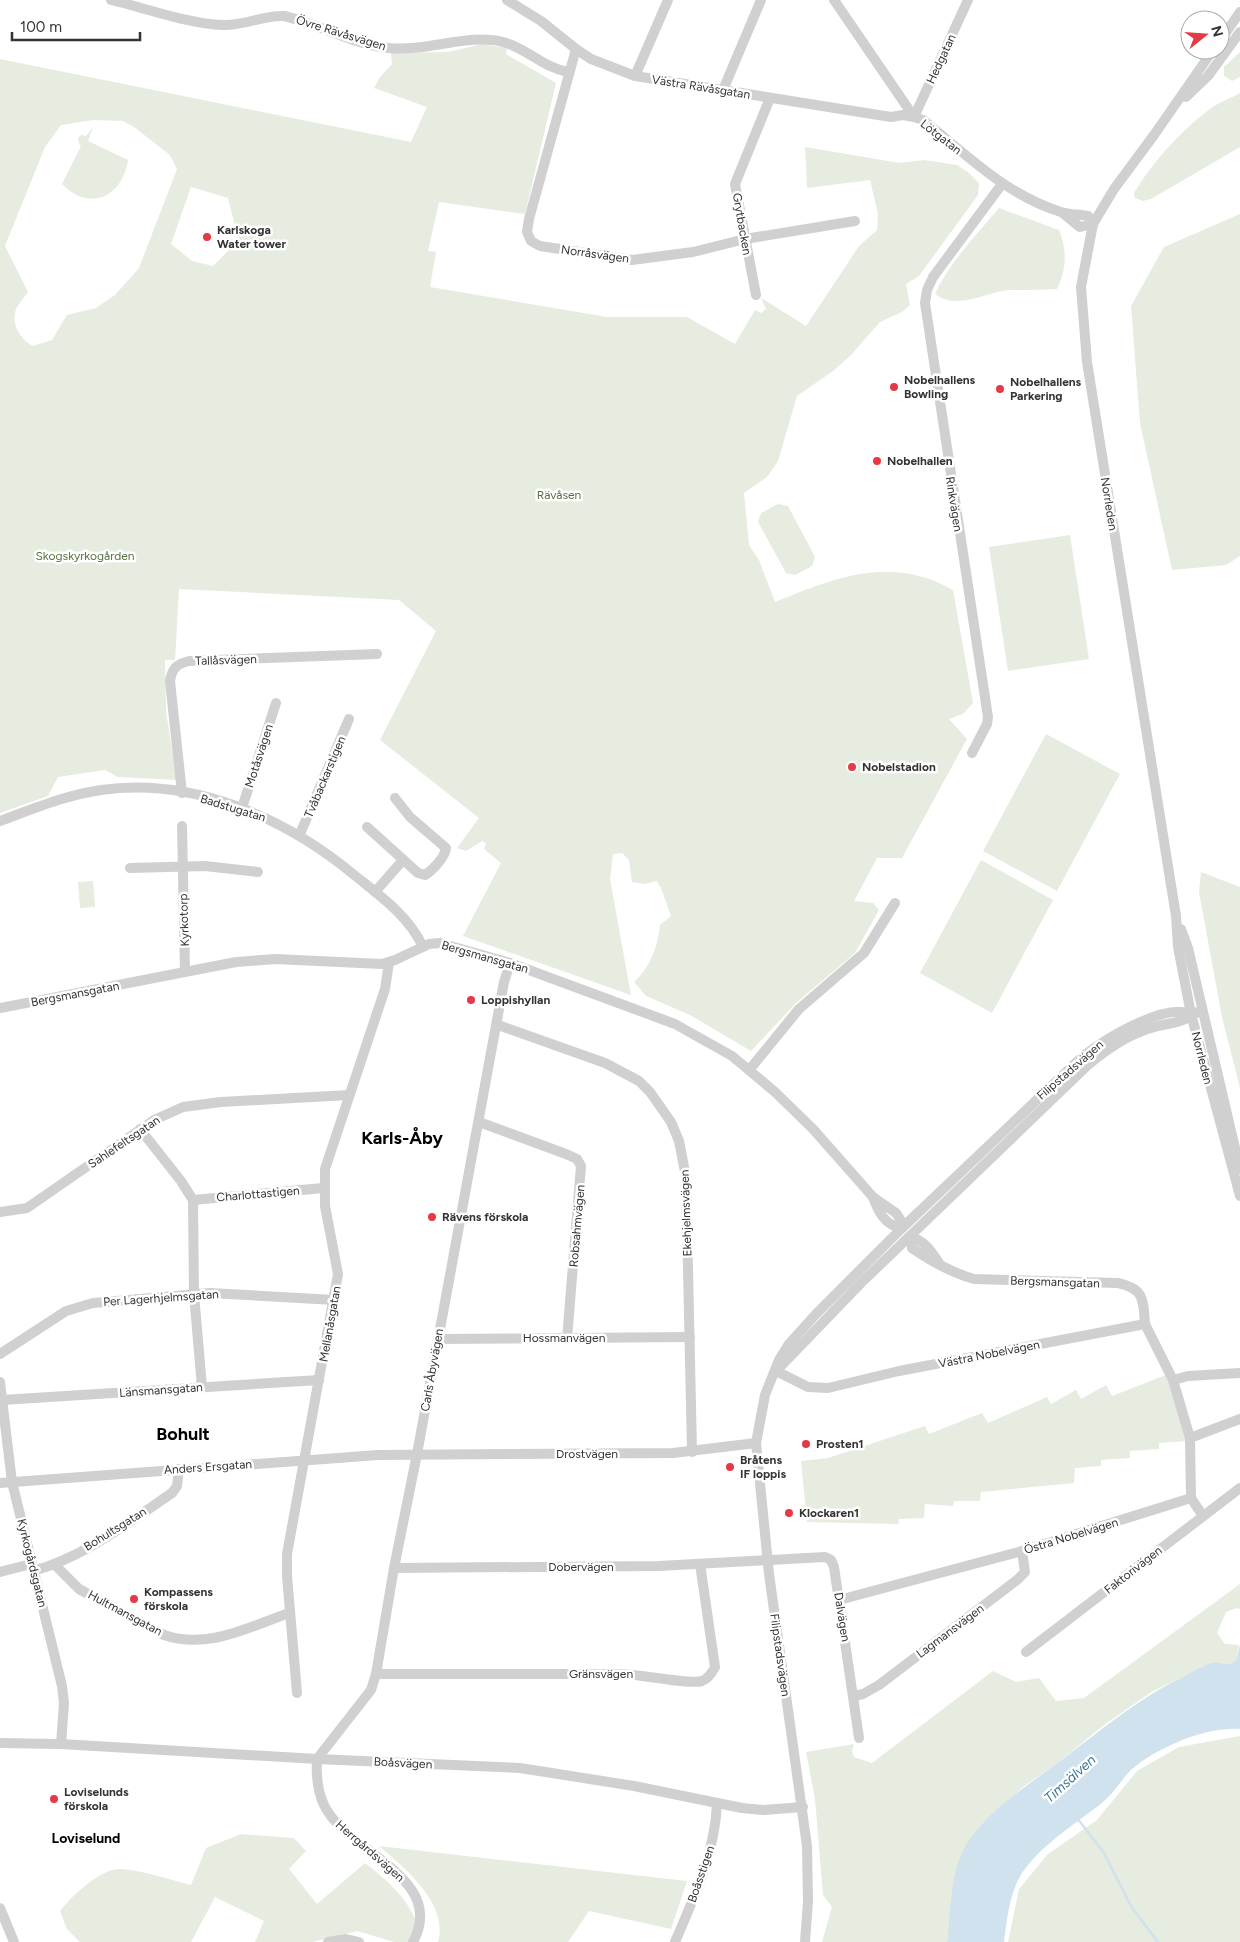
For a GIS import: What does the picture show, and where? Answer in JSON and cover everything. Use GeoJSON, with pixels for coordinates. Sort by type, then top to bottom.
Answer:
{"type":"FeatureCollection","features":[{"type":"Feature","properties":{"kind":"street","name":"Övre Rävåsvägen"},"geometry":{"type":"LineString","coordinates":[[111,0],[221,25],[237,24],[271,16],[284,16],[388,48],[420,48],[489,40],[512,45],[551,68],[568,72]]}},
{"type":"Feature","properties":{"kind":"street","name":"Västra Rävåsgatan"},"geometry":{"type":"LineString","coordinates":[[508,0],[541,21],[576,49],[607,66],[635,76],[891,117],[903,115],[914,117]]}},
{"type":"Feature","properties":{"kind":"street"},"geometry":{"type":"LineString","coordinates":[[635,76],[668,0]]}},
{"type":"Feature","properties":{"kind":"street"},"geometry":{"type":"LineString","coordinates":[[723,90],[762,0]]}},
{"type":"Feature","properties":{"kind":"street","name":"Lötgatan"},"geometry":{"type":"LineString","coordinates":[[834,0],[914,117],[923,120],[1002,184],[1064,214],[1080,227],[1093,224]]}},
{"type":"Feature","properties":{"kind":"street","name":"Hedgatan"},"geometry":{"type":"LineString","coordinates":[[914,117],[968,0]]}},
{"type":"Feature","properties":{"kind":"street"},"geometry":{"type":"LineString","coordinates":[[1230,26],[1240,12]]}},
{"type":"Feature","properties":{"kind":"street","name":"Norrleden"},"geometry":{"type":"LineString","coordinates":[[1170,114],[1208,76],[1240,32]]}},
{"type":"Feature","properties":{"kind":"street","name":"Norråsvägen"},"geometry":{"type":"LineString","coordinates":[[576,49],[568,72],[529,219],[528,232],[530,241],[540,246],[632,260],[705,250],[745,240],[855,222]]}},
{"type":"Feature","properties":{"kind":"street","name":"Norrleden"},"geometry":{"type":"LineString","coordinates":[[1206,60],[1170,114],[1114,189],[1093,224],[1081,287],[1086,353],[1176,916],[1178,947],[1191,1014],[1240,1196]]}},
{"type":"Feature","properties":{"kind":"street","name":"Grytbacken"},"geometry":{"type":"LineString","coordinates":[[756,295],[735,184],[770,98]]}},
{"type":"Feature","properties":{"kind":"street","name":"Rinkvägen"},"geometry":{"type":"LineString","coordinates":[[972,753],[987,724],[988,717],[925,304],[927,290],[933,277],[1002,184]]}},
{"type":"Feature","properties":{"kind":"street","name":"Tallåsvägen"},"geometry":{"type":"LineString","coordinates":[[182,793],[170,681],[172,671],[179,664],[189,661],[378,654]]}},
{"type":"Feature","properties":{"kind":"street","name":"Motåsvägen"},"geometry":{"type":"LineString","coordinates":[[242,808],[276,704]]}},
{"type":"Feature","properties":{"kind":"street","name":"Tvåbackarstigen"},"geometry":{"type":"LineString","coordinates":[[300,834],[349,720]]}},
{"type":"Feature","properties":{"kind":"street","name":"Badstugatan"},"geometry":{"type":"LineString","coordinates":[[0,821],[58,800],[102,790],[154,789],[182,793],[242,808],[273,820],[300,834],[344,866],[409,923],[423,947]]}},
{"type":"Feature","properties":{"kind":"street"},"geometry":{"type":"LineString","coordinates":[[367,827],[418,873],[425,874],[445,853],[446,848],[410,817],[395,798]]}},
{"type":"Feature","properties":{"kind":"street","name":"Kyrkotorp"},"geometry":{"type":"LineString","coordinates":[[182,826],[185,972]]}},
{"type":"Feature","properties":{"kind":"street"},"geometry":{"type":"LineString","coordinates":[[375,892],[403,860]]}},
{"type":"Feature","properties":{"kind":"street"},"geometry":{"type":"LineString","coordinates":[[130,868],[225,867],[258,872]]}},
{"type":"Feature","properties":{"kind":"street"},"geometry":{"type":"LineString","coordinates":[[750,1070],[799,1009],[864,953],[895,903]]}},
{"type":"Feature","properties":{"kind":"street","name":"Norrleden"},"geometry":{"type":"LineString","coordinates":[[1176,916],[1188,948],[1240,1169]]}},
{"type":"Feature","properties":{"kind":"street","name":"Bergsmansgatan"},"geometry":{"type":"LineString","coordinates":[[0,1008],[257,960],[374,965],[389,963],[423,947],[440,944],[510,963],[675,1024],[715,1046],[750,1070],[812,1129],[872,1197],[896,1213],[902,1228],[911,1237],[912,1248],[930,1260],[961,1275],[974,1278],[1118,1283],[1131,1286],[1139,1292],[1143,1301],[1145,1324]]}},
{"type":"Feature","properties":{"kind":"street","name":"Mellanåsgatan"},"geometry":{"type":"LineString","coordinates":[[297,1692],[289,1613],[287,1554],[335,1300],[338,1274],[324,1188],[329,1156],[385,989],[389,963]]}},
{"type":"Feature","properties":{"kind":"street","name":"Carls Åbyvägen"},"geometry":{"type":"LineString","coordinates":[[317,1759],[371,1690],[376,1674],[394,1568],[498,1025],[504,982],[510,963]]}},
{"type":"Feature","properties":{"kind":"street"},"geometry":{"type":"LineString","coordinates":[[1191,1014],[1202,1010]]}},
{"type":"Feature","properties":{"kind":"street","name":"Filipstadsvägen"},"geometry":{"type":"LineString","coordinates":[[776,1370],[861,1283],[911,1237],[1029,1121],[1102,1054],[1132,1035],[1186,1019],[1191,1014],[1184,1011],[1144,1021],[1109,1037],[1094,1047],[902,1228],[816,1314],[789,1344],[779,1360],[761,1408],[756,1443],[768,1561],[803,1807],[808,1873],[805,1942]]}},
{"type":"Feature","properties":{"kind":"street","name":"Ekehjelmsvägen"},"geometry":{"type":"LineString","coordinates":[[498,1025],[624,1072],[650,1092],[671,1122],[679,1140],[686,1177],[692,1452]]}},
{"type":"Feature","properties":{"kind":"street","name":"Sahlefeltsgatan"},"geometry":{"type":"LineString","coordinates":[[0,1212],[27,1208],[140,1129],[167,1113],[198,1104],[349,1095]]}},
{"type":"Feature","properties":{"kind":"street","name":"Robsahmvägen"},"geometry":{"type":"LineString","coordinates":[[479,1122],[566,1154],[576,1160],[581,1166],[567,1339]]}},
{"type":"Feature","properties":{"kind":"street"},"geometry":{"type":"LineString","coordinates":[[140,1129],[181,1181],[193,1200],[194,1294],[202,1387]]}},
{"type":"Feature","properties":{"kind":"street","name":"Charlottastigen"},"geometry":{"type":"LineString","coordinates":[[193,1200],[324,1188]]}},
{"type":"Feature","properties":{"kind":"street","name":"Per Lagerhjelmsgatan"},"geometry":{"type":"LineString","coordinates":[[0,1354],[52,1320],[80,1306],[112,1300],[194,1294],[335,1300]]}},
{"type":"Feature","properties":{"kind":"street"},"geometry":{"type":"LineString","coordinates":[[1145,1324],[1173,1380],[1190,1438],[1191,1498],[1203,1516]]}},
{"type":"Feature","properties":{"kind":"street","name":"Västra Nobelvägen"},"geometry":{"type":"LineString","coordinates":[[776,1370],[808,1387],[828,1388],[899,1371],[1145,1324]]}},
{"type":"Feature","properties":{"kind":"street","name":"Hossmanvägen"},"geometry":{"type":"LineString","coordinates":[[438,1339],[690,1337]]}},
{"type":"Feature","properties":{"kind":"street"},"geometry":{"type":"LineString","coordinates":[[1173,1380],[1188,1376],[1240,1373]]}},
{"type":"Feature","properties":{"kind":"street","name":"Länsmansgatan"},"geometry":{"type":"LineString","coordinates":[[2,1400],[319,1380]]}},
{"type":"Feature","properties":{"kind":"street","name":"Kyrkogårdsgatan"},"geometry":{"type":"LineString","coordinates":[[0,1382],[12,1482],[62,1686],[64,1704],[61,1744]]}},
{"type":"Feature","properties":{"kind":"street"},"geometry":{"type":"LineString","coordinates":[[1190,1438],[1240,1419]]}},
{"type":"Feature","properties":{"kind":"street","name":"Drostvägen"},"geometry":{"type":"LineString","coordinates":[[417,1454],[692,1452],[756,1443]]}},
{"type":"Feature","properties":{"kind":"street","name":"Anders Ersgatan"},"geometry":{"type":"LineString","coordinates":[[0,1483],[304,1460],[417,1454]]}},
{"type":"Feature","properties":{"kind":"street","name":"Bohultsgatan"},"geometry":{"type":"LineString","coordinates":[[0,1572],[54,1566],[172,1493],[177,1486],[179,1469]]}},
{"type":"Feature","properties":{"kind":"street","name":"Faktorivägen"},"geometry":{"type":"LineString","coordinates":[[1026,1652],[1240,1488]]}},
{"type":"Feature","properties":{"kind":"street","name":"Östra Nobelvägen"},"geometry":{"type":"LineString","coordinates":[[839,1600],[1022,1551],[1191,1498]]}},
{"type":"Feature","properties":{"kind":"street","name":"Lagmansvägen"},"geometry":{"type":"LineString","coordinates":[[854,1696],[864,1694],[879,1686],[1017,1580],[1025,1572],[1022,1551]]}},
{"type":"Feature","properties":{"kind":"street","name":"Dalvägen"},"geometry":{"type":"LineString","coordinates":[[768,1561],[825,1557],[831,1560],[839,1600],[859,1738]]}},
{"type":"Feature","properties":{"kind":"street","name":"Dobervägen"},"geometry":{"type":"LineString","coordinates":[[394,1568],[608,1567],[768,1561]]}},
{"type":"Feature","properties":{"kind":"street","name":"Gränsvägen"},"geometry":{"type":"LineString","coordinates":[[376,1674],[622,1674],[646,1675],[693,1683],[701,1681],[710,1676],[715,1667],[700,1564]]}},
{"type":"Feature","properties":{"kind":"street","name":"Hultmansgatan"},"geometry":{"type":"LineString","coordinates":[[54,1566],[79,1589],[164,1635],[178,1640],[204,1641],[289,1613]]}},
{"type":"Feature","properties":{"kind":"street","name":"Boåsvägen"},"geometry":{"type":"LineString","coordinates":[[0,1743],[61,1744],[317,1759],[520,1768],[634,1786],[717,1804],[762,1810],[803,1807]]}},
{"type":"Feature","properties":{"kind":"street","name":"Herrgårdsvägen"},"geometry":{"type":"LineString","coordinates":[[317,1759],[318,1788],[329,1813],[352,1838],[398,1874],[412,1891],[420,1913],[419,1925],[412,1942]]}},
{"type":"Feature","properties":{"kind":"street","name":"Boåsstigen"},"geometry":{"type":"LineString","coordinates":[[675,1942],[690,1907],[716,1829],[717,1804]]}},
{"type":"Feature","properties":{"kind":"street"},"geometry":{"type":"LineString","coordinates":[[0,1908],[14,1942]]}},
{"type":"Feature","properties":{"kind":"street"},"geometry":{"type":"LineString","coordinates":[[328,1942],[346,1939],[359,1942]]}},
{"type":"Feature","properties":{"kind":"green space","name":"Rävåsen"},"geometry":{"type":"Polygon","coordinates":[[[482,44],[507,48],[506,54],[556,83],[525,214],[439,202],[428,251],[436,252],[430,287],[607,317],[687,317],[735,344],[755,310],[761,313],[766,309],[761,298],[806,326],[859,246],[877,230],[878,214],[870,180],[807,188],[805,147],[900,163],[924,160],[957,165],[979,183],[978,195],[919,276],[906,284],[910,305],[902,312],[880,322],[850,356],[833,371],[797,396],[778,461],[767,477],[744,493],[749,545],[759,560],[775,602],[842,578],[886,572],[930,579],[953,590],[973,703],[963,714],[949,719],[967,739],[902,858],[877,858],[854,901],[873,903],[879,910],[855,953],[796,1003],[751,1051],[690,1015],[646,996],[634,982],[649,963],[657,941],[660,925],[671,916],[657,881],[644,884],[632,882],[629,860],[622,853],[613,854],[610,879],[631,995],[463,936],[501,863],[484,849],[486,843],[482,841],[466,851],[457,848],[479,818],[380,740],[436,631],[399,600],[179,589],[175,660],[165,660],[166,712],[177,780],[118,777],[105,770],[58,777],[48,796],[0,813],[0,59],[411,142],[427,107],[374,88],[380,77],[392,64],[391,53],[448,52],[482,44]],[[93,120],[61,125],[45,147],[5,246],[28,292],[16,310],[14,318],[16,328],[25,341],[33,346],[52,340],[67,315],[96,308],[115,295],[139,268],[177,169],[170,155],[134,127],[123,121],[93,120]],[[191,187],[171,244],[192,261],[213,266],[236,243],[234,222],[228,198],[191,187]]]}},
{"type":"Feature","properties":{"kind":"green space"},"geometry":{"type":"Polygon","coordinates":[[[1240,52],[1240,77],[1232,81],[1224,76],[1224,67],[1240,52]]]}},
{"type":"Feature","properties":{"kind":"green space"},"geometry":{"type":"Polygon","coordinates":[[[1240,93],[1240,147],[1151,199],[1143,201],[1135,198],[1134,193],[1141,182],[1176,139],[1210,109],[1240,93]]]}},
{"type":"Feature","properties":{"kind":"green space"},"geometry":{"type":"Polygon","coordinates":[[[93,127],[88,141],[128,160],[120,183],[104,196],[94,199],[83,198],[62,184],[81,146],[78,138],[81,135],[86,136],[93,127]]]}},
{"type":"Feature","properties":{"kind":"green space"},"geometry":{"type":"Polygon","coordinates":[[[999,208],[1059,230],[1065,252],[1065,260],[1063,274],[1057,289],[1001,291],[962,301],[944,299],[935,294],[956,260],[999,208]]]}},
{"type":"Feature","properties":{"kind":"green space"},"geometry":{"type":"Polygon","coordinates":[[[1240,214],[1240,556],[1226,565],[1172,570],[1140,423],[1131,306],[1164,247],[1240,214]]]}},
{"type":"Feature","properties":{"kind":"green space"},"geometry":{"type":"Polygon","coordinates":[[[778,504],[788,506],[815,557],[812,566],[795,575],[786,573],[758,522],[761,513],[778,504]]]}},
{"type":"Feature","properties":{"kind":"green space"},"geometry":{"type":"Polygon","coordinates":[[[1070,535],[1089,659],[1008,671],[989,547],[1070,535]]]}},
{"type":"Feature","properties":{"kind":"green space"},"geometry":{"type":"Polygon","coordinates":[[[1046,734],[1120,774],[1057,891],[983,851],[1046,734]]]}},
{"type":"Feature","properties":{"kind":"green space"},"geometry":{"type":"Polygon","coordinates":[[[981,860],[1053,900],[992,1013],[920,973],[981,860]]]}},
{"type":"Feature","properties":{"kind":"green space"},"geometry":{"type":"Polygon","coordinates":[[[1201,872],[1240,887],[1240,1088],[1222,1017],[1199,892],[1201,872]]]}},
{"type":"Feature","properties":{"kind":"green space"},"geometry":{"type":"Polygon","coordinates":[[[93,881],[95,907],[80,908],[78,882],[93,881]]]}},
{"type":"Feature","properties":{"kind":"green space"},"geometry":{"type":"Polygon","coordinates":[[[1166,1375],[1179,1411],[1186,1441],[1159,1443],[1159,1449],[1130,1451],[1130,1458],[1101,1460],[1101,1466],[1075,1468],[1074,1483],[981,1492],[980,1501],[954,1501],[953,1506],[925,1504],[924,1518],[899,1519],[898,1524],[807,1522],[801,1461],[828,1458],[925,1426],[929,1434],[982,1413],[988,1423],[1047,1397],[1051,1404],[1076,1390],[1081,1399],[1106,1385],[1112,1396],[1166,1375]]]}},
{"type":"Feature","properties":{"kind":"green space"},"geometry":{"type":"Polygon","coordinates":[[[1240,1584],[1240,1609],[1237,1608],[1226,1612],[1217,1633],[1225,1644],[1239,1645],[1236,1660],[1231,1664],[1214,1663],[1153,1691],[1104,1725],[1056,1764],[1023,1787],[982,1824],[966,1846],[955,1884],[947,1942],[822,1942],[832,1907],[823,1895],[815,1799],[806,1752],[854,1744],[852,1751],[854,1757],[872,1763],[993,1671],[1016,1682],[1039,1678],[1056,1701],[1084,1698],[1240,1584]]]}},
{"type":"Feature","properties":{"kind":"green space"},"geometry":{"type":"Polygon","coordinates":[[[1240,1736],[1240,1942],[1008,1942],[1019,1889],[1048,1854],[1097,1820],[1137,1771],[1179,1747],[1240,1736]]]}},
{"type":"Feature","properties":{"kind":"green space"},"geometry":{"type":"Polygon","coordinates":[[[241,1834],[294,1838],[306,1851],[289,1869],[317,1904],[365,1863],[384,1879],[407,1904],[421,1936],[411,1942],[394,1942],[357,1931],[312,1942],[255,1942],[264,1921],[215,1897],[191,1942],[80,1942],[67,1929],[60,1911],[79,1891],[103,1873],[126,1869],[191,1885],[206,1848],[241,1834]]]}},
{"type":"Feature","properties":{"kind":"green space"},"geometry":{"type":"Polygon","coordinates":[[[379,1846],[687,1881],[671,1929],[589,1911],[568,1942],[438,1942],[440,1928],[437,1914],[431,1901],[412,1876],[379,1846]]]}},
{"type":"Feature","properties":{"kind":"water","name":"Timsälven"},"geometry":{"type":"Polygon","coordinates":[[[1240,1645],[1240,1729],[1212,1731],[1197,1735],[1154,1754],[1131,1770],[1103,1802],[1042,1850],[1025,1869],[1016,1885],[1010,1904],[1004,1942],[947,1942],[952,1892],[957,1867],[966,1845],[985,1821],[1019,1791],[1148,1697],[1208,1664],[1231,1664],[1236,1660],[1240,1645]]]}},
{"type":"Feature","properties":{"kind":"waterway"},"geometry":{"type":"LineString","coordinates":[[1077,1818],[1104,1853],[1132,1908],[1158,1942]]}},
{"type":"Feature","properties":{"kind":"place","name":"Karlskoga Water tower"},"geometry":{"type":"Point","coordinates":[207,237]}},
{"type":"Feature","properties":{"kind":"place","name":"Nobelhallens Bowling"},"geometry":{"type":"Point","coordinates":[894,387]}},
{"type":"Feature","properties":{"kind":"place","name":"Nobelhallens Parkering"},"geometry":{"type":"Point","coordinates":[1000,389]}},
{"type":"Feature","properties":{"kind":"place","name":"Nobelhallen"},"geometry":{"type":"Point","coordinates":[877,461]}},
{"type":"Feature","properties":{"kind":"place","name":"Nobelstadion"},"geometry":{"type":"Point","coordinates":[852,767]}},
{"type":"Feature","properties":{"kind":"place","name":"Loppishyllan"},"geometry":{"type":"Point","coordinates":[471,1000]}},
{"type":"Feature","properties":{"kind":"place","name":"Rävens förskola"},"geometry":{"type":"Point","coordinates":[432,1217]}},
{"type":"Feature","properties":{"kind":"place","name":"Prosten1"},"geometry":{"type":"Point","coordinates":[806,1444]}},
{"type":"Feature","properties":{"kind":"place","name":"Bråtens IF loppis"},"geometry":{"type":"Point","coordinates":[730,1467]}},
{"type":"Feature","properties":{"kind":"place","name":"Klockaren1"},"geometry":{"type":"Point","coordinates":[789,1513]}},
{"type":"Feature","properties":{"kind":"place","name":"Kompassens förskola"},"geometry":{"type":"Point","coordinates":[134,1599]}},
{"type":"Feature","properties":{"kind":"place","name":"Loviselunds förskola"},"geometry":{"type":"Point","coordinates":[54,1799]}},
{"type":"Feature","properties":{"kind":"district","name":"Karls-Åby"},"geometry":{"type":"Point","coordinates":[402,1138]}},
{"type":"Feature","properties":{"kind":"district","name":"Bohult"},"geometry":{"type":"Point","coordinates":[183,1434]}},
{"type":"Feature","properties":{"kind":"district","name":"Loviselund"},"geometry":{"type":"Point","coordinates":[86,1838]}},
{"type":"Feature","properties":{"kind":"park label","name":"Skogskyrkogården"},"geometry":{"type":"Point","coordinates":[85,556]}}]}
